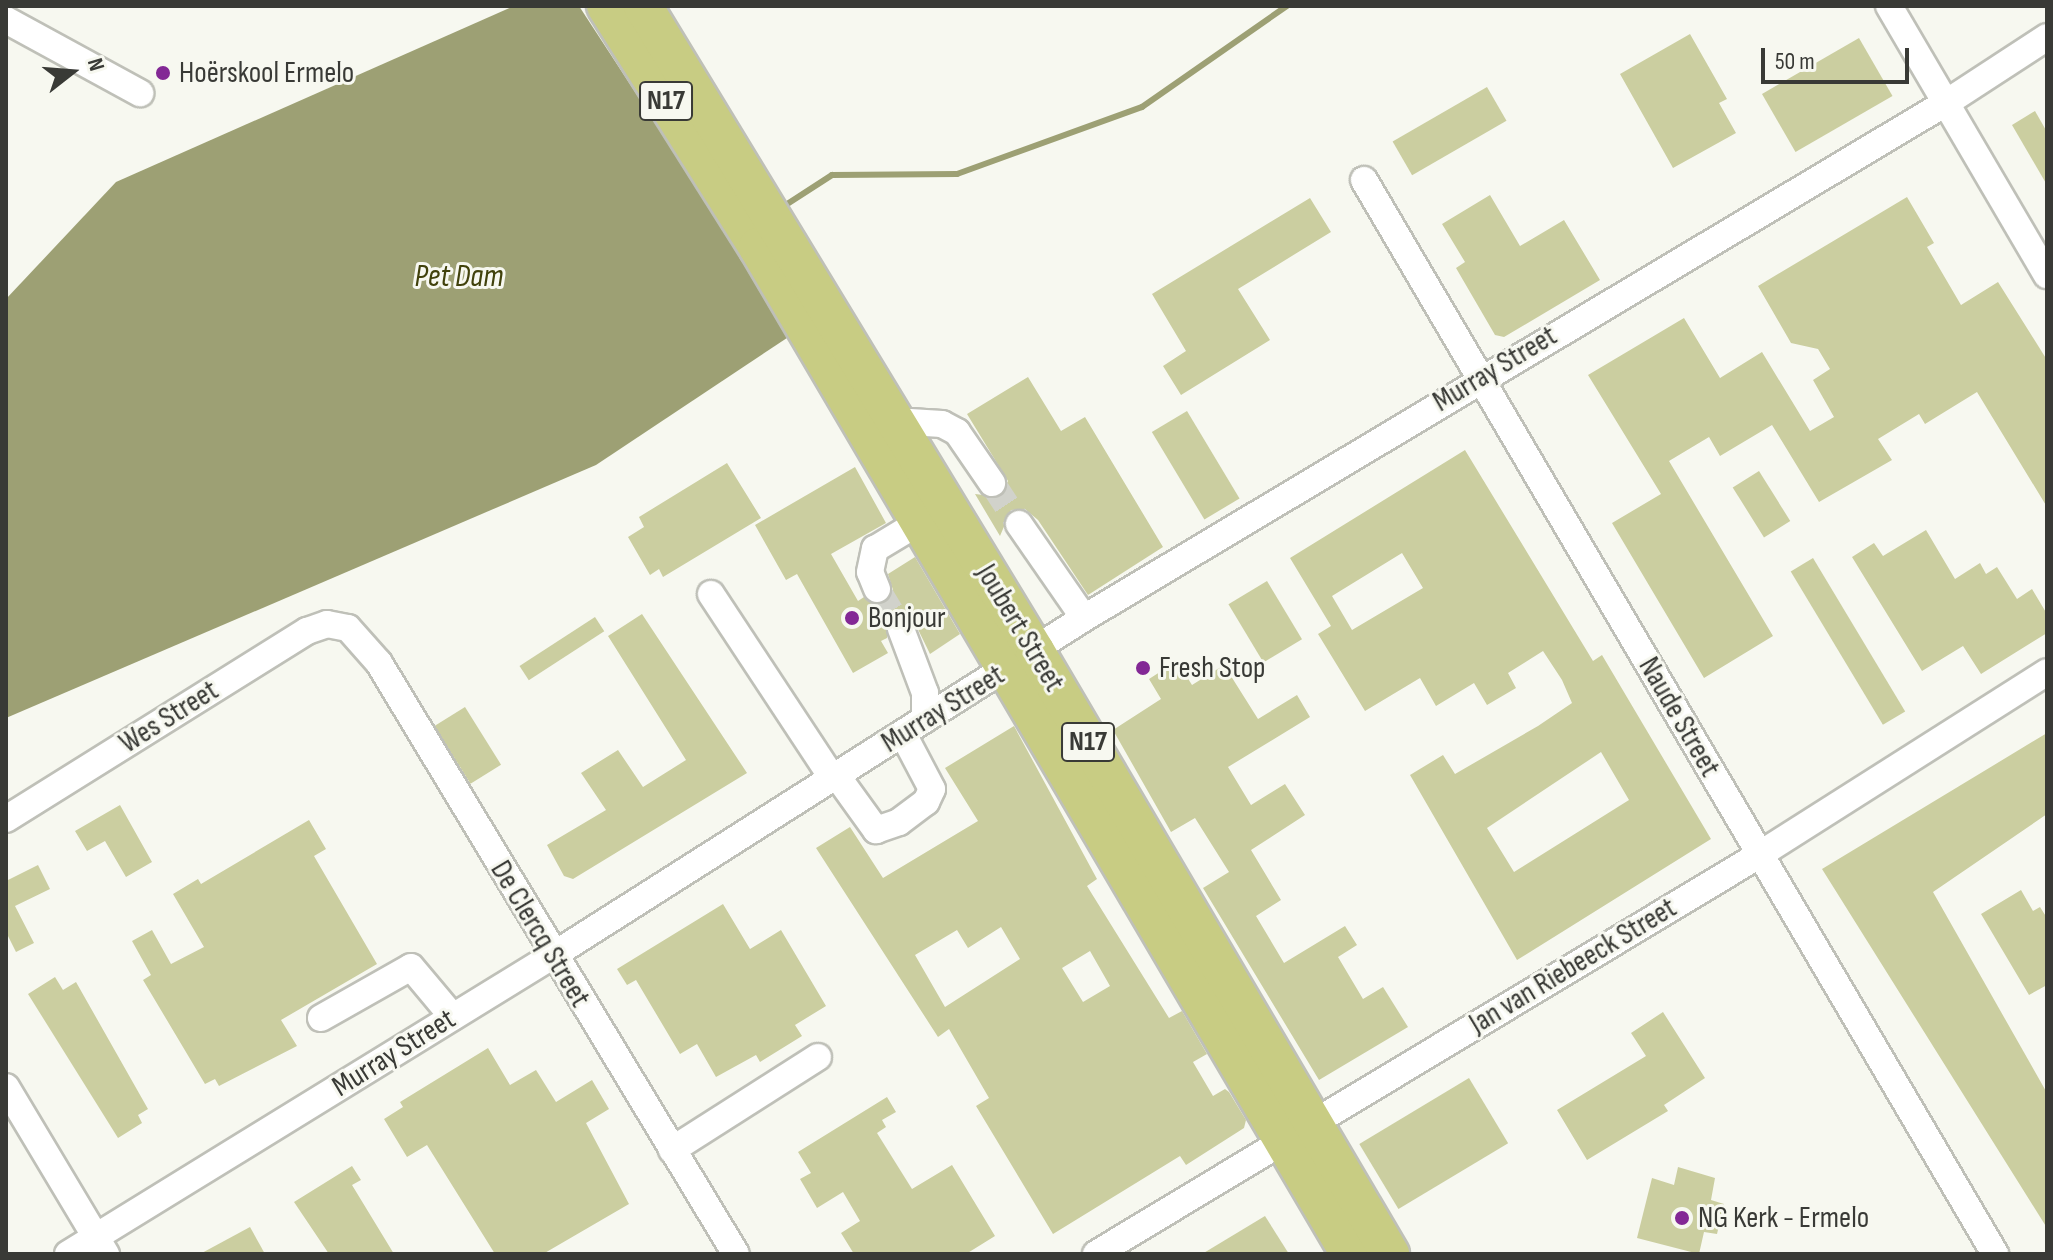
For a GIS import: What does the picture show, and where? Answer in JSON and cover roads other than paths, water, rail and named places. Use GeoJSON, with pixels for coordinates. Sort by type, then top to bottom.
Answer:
{"type":"FeatureCollection","features":[{"type":"Feature","properties":{"kind":"highway","name":"Joubert Street"},"geometry":{"type":"LineString","coordinates":[[606,6],[894,421],[1019,660],[1298,1131],[1390,1254]]}},
{"type":"Feature","properties":{"kind":"highway","name":"Joubert Street"},"geometry":{"type":"LineString","coordinates":[[643,6],[737,192]]}},
{"type":"Feature","properties":{"kind":"highway","name":"Joubert Street"},"geometry":{"type":"LineString","coordinates":[[769,240],[918,523],[1019,660]]}},
{"type":"Feature","properties":{"kind":"highway","name":"Joubert Street"},"geometry":{"type":"LineString","coordinates":[[1298,1131],[1350,1254]]}},
{"type":"Feature","properties":{"kind":"street"},"geometry":{"type":"LineString","coordinates":[[1889,6],[1949,101],[2047,275]]}},
{"type":"Feature","properties":{"kind":"street"},"geometry":{"type":"LineString","coordinates":[[6,20],[140,93]]}},
{"type":"Feature","properties":{"kind":"street","name":"Murray Street"},"geometry":{"type":"LineString","coordinates":[[68,1254],[101,1246],[453,1017],[1084,618],[1479,377],[1949,101],[2047,37]]}},
{"type":"Feature","properties":{"kind":"street","name":"Naude Street"},"geometry":{"type":"LineString","coordinates":[[1364,180],[1995,1254]]}},
{"type":"Feature","properties":{"kind":"street"},"geometry":{"type":"LineString","coordinates":[[894,421],[942,424],[957,432],[992,483]]}},
{"type":"Feature","properties":{"kind":"street"},"geometry":{"type":"LineString","coordinates":[[877,589],[870,572],[875,549],[918,523]]}},
{"type":"Feature","properties":{"kind":"street"},"geometry":{"type":"LineString","coordinates":[[1019,524],[1084,618]]}},
{"type":"Feature","properties":{"kind":"street"},"geometry":{"type":"LineString","coordinates":[[711,594],[835,777],[876,830],[899,822],[926,802],[932,789],[903,734]]}},
{"type":"Feature","properties":{"kind":"street","name":"Wes Street"},"geometry":{"type":"LineString","coordinates":[[6,819],[307,631],[335,624]]}},
{"type":"Feature","properties":{"kind":"street","name":"De Clercq Street"},"geometry":{"type":"LineString","coordinates":[[335,624],[356,634],[379,663],[552,956],[736,1254]]}},
{"type":"Feature","properties":{"kind":"street"},"geometry":{"type":"LineString","coordinates":[[901,629],[922,680],[925,719]]}},
{"type":"Feature","properties":{"kind":"street","name":"Jan van Riebeeck Street"},"geometry":{"type":"LineString","coordinates":[[1096,1254],[1759,855],[2047,672]]}},
{"type":"Feature","properties":{"kind":"street"},"geometry":{"type":"LineString","coordinates":[[321,1018],[405,967],[418,971],[453,1017]]}},
{"type":"Feature","properties":{"kind":"street"},"geometry":{"type":"LineString","coordinates":[[672,1150],[818,1057]]}},
{"type":"Feature","properties":{"kind":"street"},"geometry":{"type":"LineString","coordinates":[[6,1087],[101,1246]]}},
{"type":"Feature","properties":{"kind":"water","name":"Pet Dam"},"geometry":{"type":"Polygon","coordinates":[[[514,6],[579,6],[793,334],[596,465],[6,718],[6,299],[116,182],[514,6]]]}},
{"type":"Feature","properties":{"kind":"waterway"},"geometry":{"type":"LineString","coordinates":[[781,208],[832,175],[957,174],[1142,107],[1287,6]]}},
{"type":"Feature","properties":{"kind":"tunnel"},"geometry":{"type":"LineString","coordinates":[[992,483],[1019,524]]}},
{"type":"Feature","properties":{"kind":"tunnel"},"geometry":{"type":"LineString","coordinates":[[877,589],[901,629]]}},
{"type":"Feature","properties":{"kind":"place","name":"Hoërskool Ermelo"},"geometry":{"type":"Point","coordinates":[163,73]}},
{"type":"Feature","properties":{"kind":"place","name":"Bonjour"},"geometry":{"type":"Point","coordinates":[852,618]}},
{"type":"Feature","properties":{"kind":"place","name":"Fresh Stop"},"geometry":{"type":"Point","coordinates":[1143,668]}},
{"type":"Feature","properties":{"kind":"place","name":"NG Kerk - Ermelo"},"geometry":{"type":"Point","coordinates":[1682,1218]}}]}
